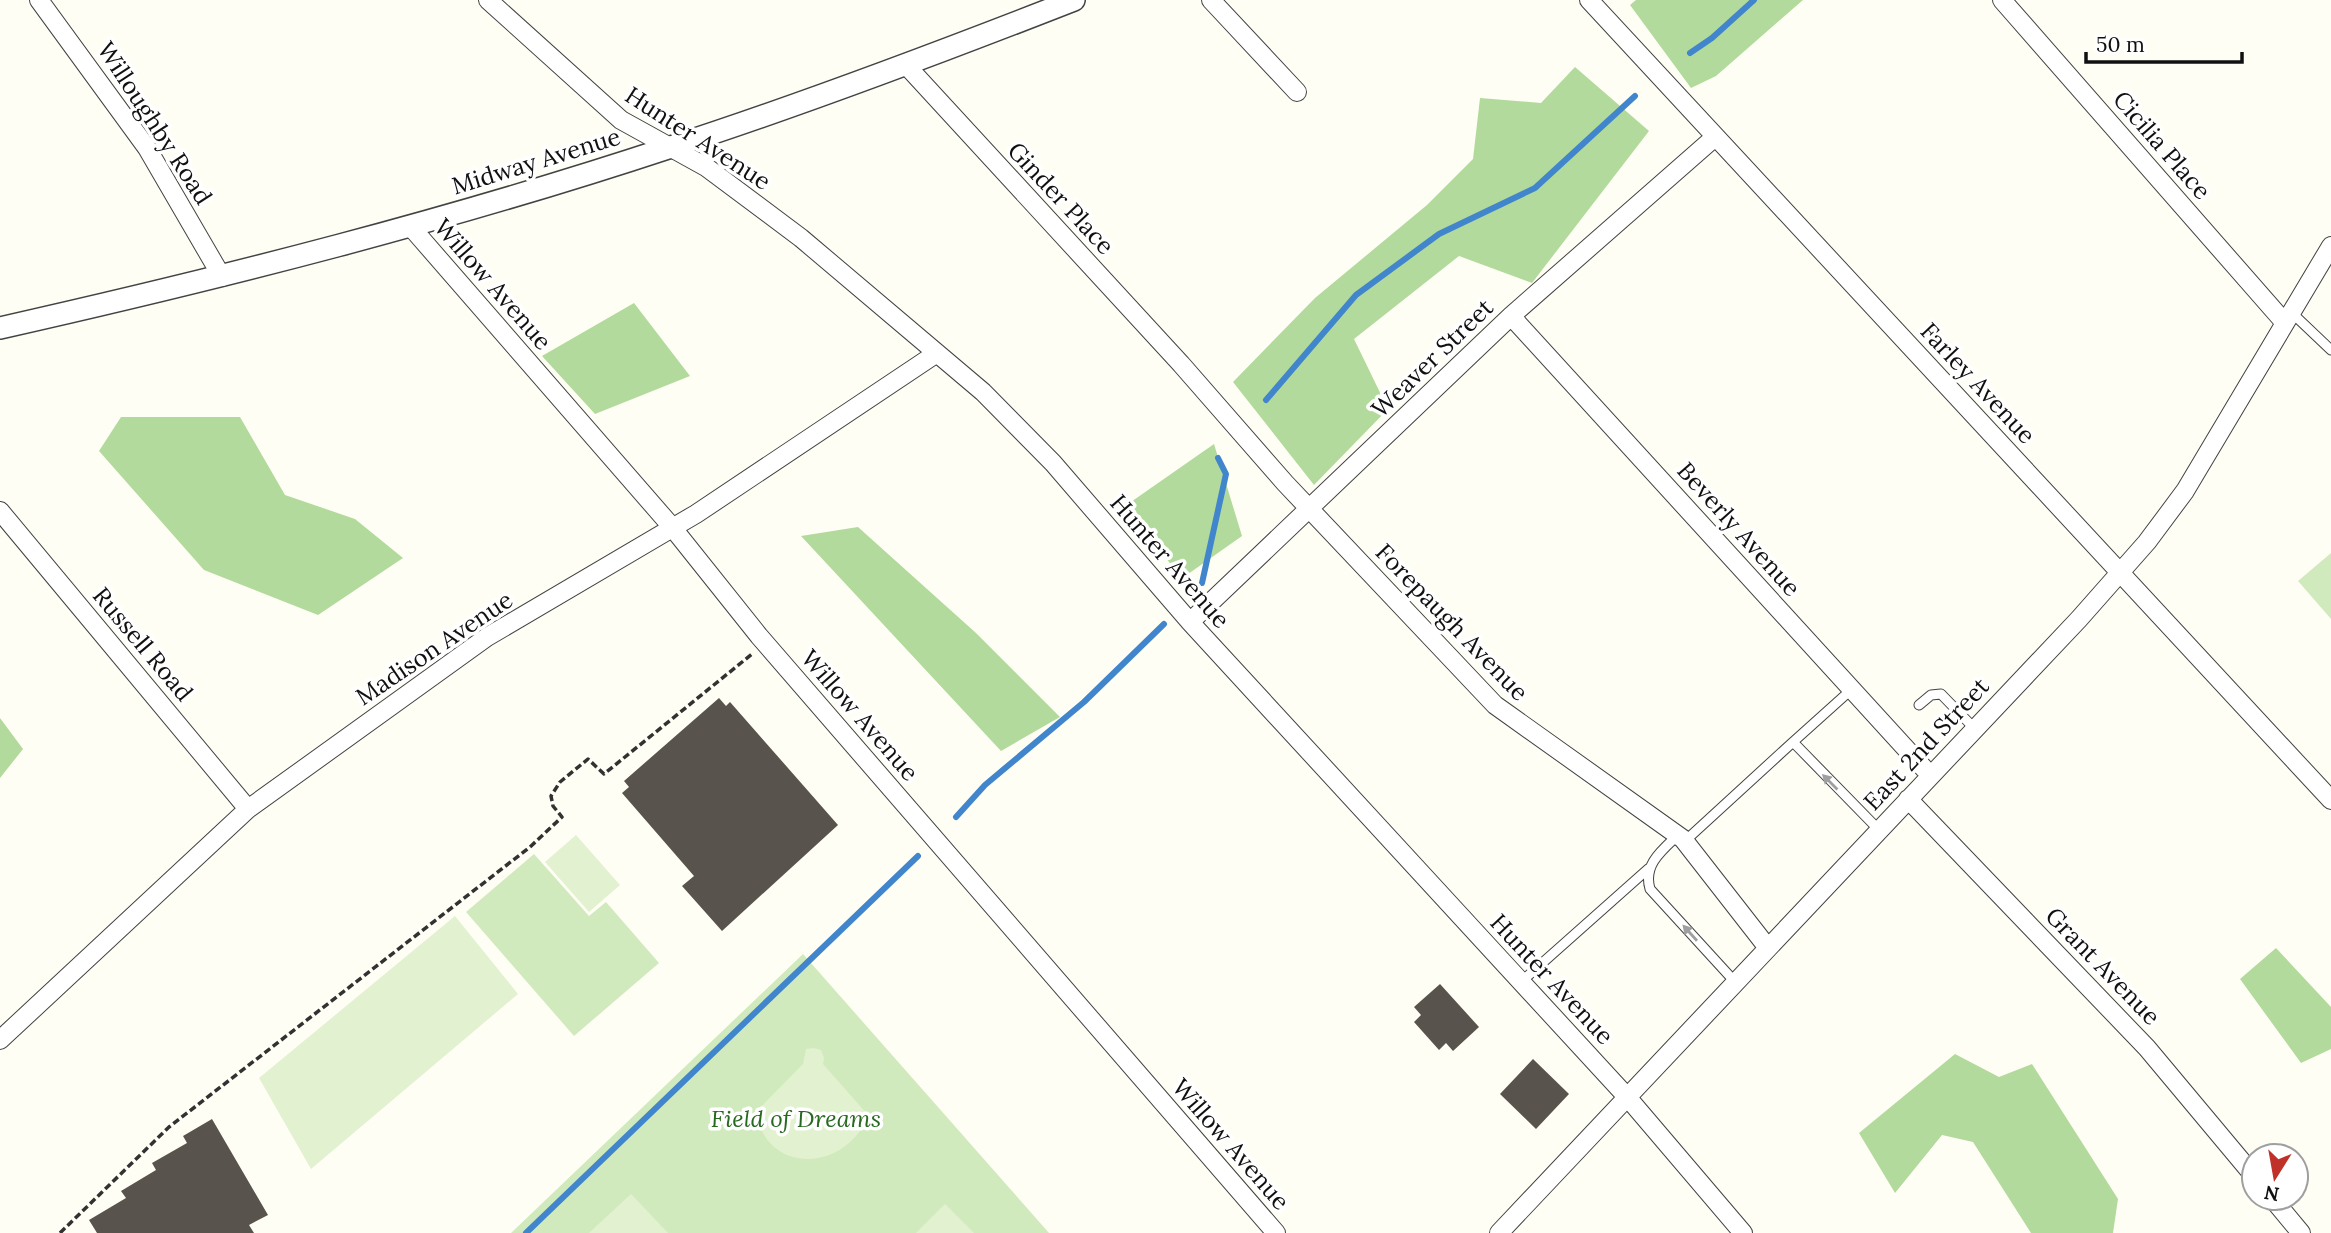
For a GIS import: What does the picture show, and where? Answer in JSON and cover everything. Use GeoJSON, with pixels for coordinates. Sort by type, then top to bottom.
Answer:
{"type":"FeatureCollection","features":[{"type":"Feature","properties":{"kind":"street","name":"Willoughby Road"},"geometry":{"type":"LineString","coordinates":[[39,0],[147,148],[222,277]]}},
{"type":"Feature","properties":{"kind":"street","name":"Hunter Avenue"},"geometry":{"type":"LineString","coordinates":[[488,0],[621,120],[706,167],[801,238],[983,392],[1053,463],[1190,622],[1628,1098],[1743,1233]]}},
{"type":"Feature","properties":{"kind":"street","name":"Midway Avenue"},"geometry":{"type":"LineString","coordinates":[[0,328],[222,277],[411,227],[670,147],[906,65],[1074,0]]}},
{"type":"Feature","properties":{"kind":"street"},"geometry":{"type":"LineString","coordinates":[[1211,0],[1297,92]]}},
{"type":"Feature","properties":{"kind":"street","name":"Farley Avenue"},"geometry":{"type":"LineString","coordinates":[[1589,0],[2331,800]]}},
{"type":"Feature","properties":{"kind":"street","name":"Cicilia Place"},"geometry":{"type":"LineString","coordinates":[[2002,0],[2288,317]]}},
{"type":"Feature","properties":{"kind":"street","name":"Ginder Place"},"geometry":{"type":"LineString","coordinates":[[906,65],[1181,364]]}},
{"type":"Feature","properties":{"kind":"street","name":"Weaver Street"},"geometry":{"type":"LineString","coordinates":[[1190,622],[1511,316],[1715,136]]}},
{"type":"Feature","properties":{"kind":"street","name":"Willow Avenue"},"geometry":{"type":"LineString","coordinates":[[411,227],[672,527],[759,636],[1276,1233]]}},
{"type":"Feature","properties":{"kind":"street","name":"East 2nd Street"},"geometry":{"type":"LineString","coordinates":[[1499,1233],[1736,984],[2120,572],[2185,491],[2331,246]]}},
{"type":"Feature","properties":{"kind":"street","name":"Beverly Avenue"},"geometry":{"type":"LineString","coordinates":[[1511,316],[1930,775]]}},
{"type":"Feature","properties":{"kind":"street","name":"Madison Avenue"},"geometry":{"type":"LineString","coordinates":[[0,1040],[248,808],[487,637],[672,527],[937,353]]}},
{"type":"Feature","properties":{"kind":"street","name":"Forepaugh Avenue"},"geometry":{"type":"LineString","coordinates":[[1181,364],[1309,509],[1494,705],[1681,838],[1769,948]]}},
{"type":"Feature","properties":{"kind":"street","name":"Russell Road"},"geometry":{"type":"LineString","coordinates":[[0,511],[248,808]]}},
{"type":"Feature","properties":{"kind":"street","name":"Grant Avenue"},"geometry":{"type":"LineString","coordinates":[[1908,799],[2147,1048],[2240,1159]]}},
{"type":"Feature","properties":{"kind":"street"},"geometry":{"type":"LineString","coordinates":[[2284,1212],[2301,1233]]}},
{"type":"Feature","properties":{"kind":"lane"},"geometry":{"type":"LineString","coordinates":[[2288,317],[2331,350]]}},
{"type":"Feature","properties":{"kind":"lane"},"geometry":{"type":"LineString","coordinates":[[1736,984],[1650,889],[1646,876],[1657,856],[1852,689]]}},
{"type":"Feature","properties":{"kind":"lane"},"geometry":{"type":"LineString","coordinates":[[1919,705],[1931,695],[1941,694],[1974,728]]}},
{"type":"Feature","properties":{"kind":"lane"},"geometry":{"type":"LineString","coordinates":[[1793,742],[1879,830]]}},
{"type":"Feature","properties":{"kind":"lane"},"geometry":{"type":"LineString","coordinates":[[1521,982],[1649,869]]}},
{"type":"Feature","properties":{"kind":"path"},"geometry":{"type":"LineString","coordinates":[[60,1233],[169,1127],[530,847],[562,817],[553,806],[551,796],[560,782],[587,758],[604,774],[752,654]]}},
{"type":"Feature","properties":{"kind":"green space"},"geometry":{"type":"Polygon","coordinates":[[[1636,0],[1803,0],[1716,76],[1691,88],[1630,5],[1636,0]]]}},
{"type":"Feature","properties":{"kind":"green space"},"geometry":{"type":"Polygon","coordinates":[[[1575,67],[1649,131],[1532,283],[1459,256],[1354,339],[1388,409],[1314,485],[1233,382],[1315,298],[1427,205],[1473,159],[1480,98],[1541,103],[1575,67]]]}},
{"type":"Feature","properties":{"kind":"green space"},"geometry":{"type":"Polygon","coordinates":[[[634,303],[690,376],[595,414],[542,356],[634,303]]]}},
{"type":"Feature","properties":{"kind":"green space"},"geometry":{"type":"Polygon","coordinates":[[[121,417],[240,417],[285,495],[355,519],[403,558],[318,615],[204,570],[99,451],[121,417]]]}},
{"type":"Feature","properties":{"kind":"green space"},"geometry":{"type":"Polygon","coordinates":[[[1214,444],[1242,536],[1181,579],[1128,504],[1214,444]]]}},
{"type":"Feature","properties":{"kind":"green space"},"geometry":{"type":"Polygon","coordinates":[[[858,527],[976,633],[1060,717],[1001,751],[801,536],[858,527]]]}},
{"type":"Feature","properties":{"kind":"green space"},"geometry":{"type":"Polygon","coordinates":[[[2331,553],[2331,619],[2298,581],[2331,553]]]}},
{"type":"Feature","properties":{"kind":"green space"},"geometry":{"type":"Polygon","coordinates":[[[0,718],[23,749],[0,778],[0,718]]]}},
{"type":"Feature","properties":{"kind":"green space"},"geometry":{"type":"Polygon","coordinates":[[[576,835],[620,885],[589,912],[545,862],[576,835]]]}},
{"type":"Feature","properties":{"kind":"green space"},"geometry":{"type":"Polygon","coordinates":[[[534,854],[589,916],[606,902],[659,963],[574,1036],[466,912],[534,854]]]}},
{"type":"Feature","properties":{"kind":"green space"},"geometry":{"type":"Polygon","coordinates":[[[455,916],[518,994],[311,1169],[259,1078],[455,916]]]}},
{"type":"Feature","properties":{"kind":"green space"},"geometry":{"type":"Polygon","coordinates":[[[2276,948],[2331,1007],[2331,1049],[2301,1063],[2240,979],[2276,948]]]}},
{"type":"Feature","properties":{"kind":"green space","name":"Field of Dreams"},"geometry":{"type":"Polygon","coordinates":[[[803,954],[1049,1233],[511,1233],[803,954]]]}},
{"type":"Feature","properties":{"kind":"green space"},"geometry":{"type":"Polygon","coordinates":[[[806,1049],[821,1050],[823,1064],[868,1115],[858,1134],[844,1147],[827,1156],[809,1159],[791,1156],[775,1148],[763,1133],[756,1112],[803,1064],[806,1049]]]}},
{"type":"Feature","properties":{"kind":"green space"},"geometry":{"type":"Polygon","coordinates":[[[1955,1054],[1999,1077],[2032,1064],[2118,1199],[2113,1233],[2031,1233],[1973,1142],[1942,1135],[1895,1193],[1859,1133],[1955,1054]]]}},
{"type":"Feature","properties":{"kind":"green space"},"geometry":{"type":"Polygon","coordinates":[[[631,1194],[668,1233],[589,1233],[631,1194]]]}},
{"type":"Feature","properties":{"kind":"green space"},"geometry":{"type":"Polygon","coordinates":[[[945,1204],[974,1233],[916,1233],[945,1204]]]}},
{"type":"Feature","properties":{"kind":"building"},"geometry":{"type":"Polygon","coordinates":[[[719,698],[726,706],[730,702],[838,825],[722,931],[682,886],[694,876],[622,793],[629,787],[624,781],[719,698]]]}},
{"type":"Feature","properties":{"kind":"building"},"geometry":{"type":"Polygon","coordinates":[[[1440,984],[1479,1027],[1453,1051],[1446,1043],[1439,1050],[1414,1022],[1421,1015],[1414,1007],[1440,984]]]}},
{"type":"Feature","properties":{"kind":"building"},"geometry":{"type":"Polygon","coordinates":[[[1533,1059],[1569,1094],[1536,1129],[1500,1094],[1533,1059]]]}},
{"type":"Feature","properties":{"kind":"building"},"geometry":{"type":"Polygon","coordinates":[[[212,1119],[268,1215],[249,1225],[254,1233],[97,1233],[89,1220],[126,1198],[121,1191],[156,1170],[152,1163],[187,1143],[183,1136],[212,1119]]]}},
{"type":"Feature","properties":{"kind":"waterway"},"geometry":{"type":"LineString","coordinates":[[1690,53],[1712,38],[1754,0]]}},
{"type":"Feature","properties":{"kind":"waterway"},"geometry":{"type":"LineString","coordinates":[[1266,400],[1356,295],[1439,234],[1535,188],[1635,96]]}},
{"type":"Feature","properties":{"kind":"waterway"},"geometry":{"type":"LineString","coordinates":[[1202,583],[1226,474],[1218,458]]}},
{"type":"Feature","properties":{"kind":"waterway"},"geometry":{"type":"LineString","coordinates":[[956,817],[985,785],[1084,702],[1164,624]]}},
{"type":"Feature","properties":{"kind":"waterway"},"geometry":{"type":"LineString","coordinates":[[526,1233],[918,856]]}}]}
